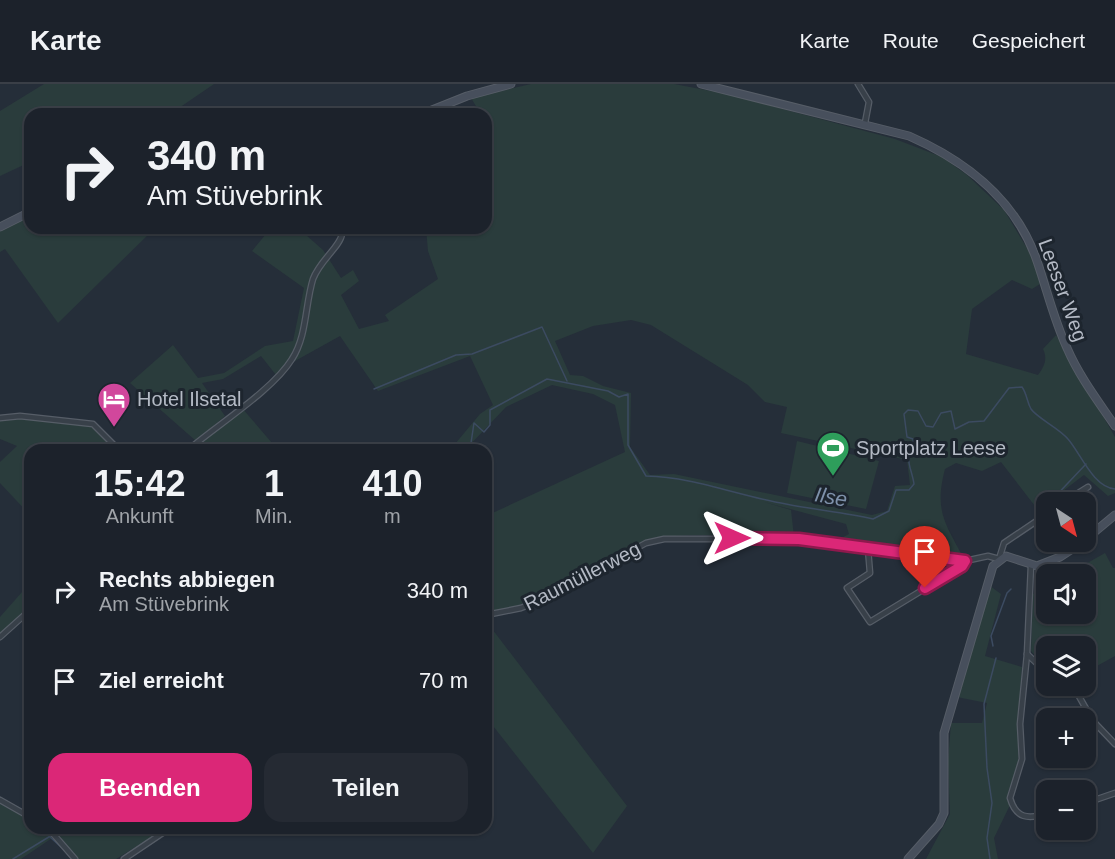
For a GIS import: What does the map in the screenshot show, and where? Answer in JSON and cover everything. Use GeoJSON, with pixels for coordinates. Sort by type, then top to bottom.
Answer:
{"type":"FeatureCollection","features":[{"type":"Feature","properties":{"kind":"street"},"geometry":{"type":"LineString","coordinates":[[437,108],[467,96],[512,84]]}},
{"type":"Feature","properties":{"kind":"street","name":"Leeser Weg"},"geometry":{"type":"LineString","coordinates":[[701,84],[865,123],[909,136],[941,150],[980,177],[999,197],[1028,240],[1059,329],[1075,366],[1115,426]]}},
{"type":"Feature","properties":{"kind":"street"},"geometry":{"type":"LineString","coordinates":[[858,84],[869,102],[865,123]]}},
{"type":"Feature","properties":{"kind":"street"},"geometry":{"type":"LineString","coordinates":[[0,226],[24,215]]}},
{"type":"Feature","properties":{"kind":"street"},"geometry":{"type":"LineString","coordinates":[[195,444],[261,391],[293,359],[306,321],[313,280],[325,256],[341,242],[342,234]]}},
{"type":"Feature","properties":{"kind":"street"},"geometry":{"type":"LineString","coordinates":[[0,418],[20,416],[93,424],[113,444]]}},
{"type":"Feature","properties":{"kind":"street"},"geometry":{"type":"LineString","coordinates":[[1080,492],[1088,487]]}},
{"type":"Feature","properties":{"kind":"street"},"geometry":{"type":"LineString","coordinates":[[1096,530],[1115,515]]}},
{"type":"Feature","properties":{"kind":"street"},"geometry":{"type":"LineString","coordinates":[[908,859],[939,824],[944,813],[944,733],[993,566],[999,559],[1004,543],[1036,521]]}},
{"type":"Feature","properties":{"kind":"street","name":"Raumüllerweg"},"geometry":{"type":"LineString","coordinates":[[492,614],[521,608],[541,600],[646,543],[664,539],[794,538],[965,561],[988,556],[999,559]]}},
{"type":"Feature","properties":{"kind":"street"},"geometry":{"type":"LineString","coordinates":[[868,549],[870,573],[847,588],[870,622],[962,566],[965,561]]}},
{"type":"Feature","properties":{"kind":"street"},"geometry":{"type":"LineString","coordinates":[[999,559],[1012,557],[1031,565],[1052,561],[1066,552]]}},
{"type":"Feature","properties":{"kind":"street"},"geometry":{"type":"LineString","coordinates":[[1031,565],[1027,654],[1020,724],[1022,759],[1010,798],[1018,814],[1025,818],[1036,816]]}},
{"type":"Feature","properties":{"kind":"street"},"geometry":{"type":"LineString","coordinates":[[0,637],[24,615]]}},
{"type":"Feature","properties":{"kind":"street"},"geometry":{"type":"LineString","coordinates":[[1027,654],[1036,663]]}},
{"type":"Feature","properties":{"kind":"street"},"geometry":{"type":"LineString","coordinates":[[1079,696],[1093,721],[1115,744]]}},
{"type":"Feature","properties":{"kind":"street"},"geometry":{"type":"LineString","coordinates":[[1096,800],[1115,793]]}},
{"type":"Feature","properties":{"kind":"street"},"geometry":{"type":"LineString","coordinates":[[0,800],[24,814]]}},
{"type":"Feature","properties":{"kind":"street"},"geometry":{"type":"LineString","coordinates":[[54,834],[75,859]]}},
{"type":"Feature","properties":{"kind":"street"},"geometry":{"type":"LineString","coordinates":[[124,859],[161,834]]}},
{"type":"Feature","properties":{"kind":"shaded area"},"geometry":{"type":"Polygon","coordinates":[[[44,84],[214,84],[179,108],[24,108],[24,165],[0,176],[0,111],[44,84]]]}},
{"type":"Feature","properties":{"kind":"shaded area"},"geometry":{"type":"Polygon","coordinates":[[[531,84],[674,84],[727,94],[895,139],[942,157],[967,175],[1004,210],[1034,260],[1040,284],[1032,289],[1012,280],[972,309],[966,354],[1038,375],[1045,363],[1043,349],[1056,335],[1115,437],[1115,493],[1108,496],[1084,475],[1062,492],[1036,492],[1036,507],[1001,462],[982,471],[956,463],[945,469],[941,506],[947,526],[964,559],[836,541],[849,534],[846,524],[764,502],[791,510],[794,537],[695,535],[657,538],[624,551],[528,602],[492,612],[492,513],[625,452],[615,405],[593,394],[552,385],[506,407],[471,444],[455,444],[480,414],[493,405],[470,356],[378,391],[340,336],[286,366],[276,375],[261,356],[223,379],[202,383],[225,416],[196,441],[130,383],[173,345],[198,378],[224,373],[265,346],[293,341],[304,288],[252,251],[266,234],[305,234],[323,250],[341,278],[353,270],[359,281],[341,295],[359,329],[389,321],[385,315],[438,279],[428,251],[427,234],[492,234],[492,108],[477,108],[471,98],[531,84]],[[631,320],[593,326],[555,341],[570,375],[583,376],[603,386],[631,393],[630,447],[650,475],[674,474],[872,515],[887,511],[895,486],[910,485],[907,460],[781,433],[787,407],[765,402],[748,385],[651,325],[631,320]]]}},
{"type":"Feature","properties":{"kind":"shaded area"},"geometry":{"type":"Polygon","coordinates":[[[24,219],[24,234],[149,234],[58,323],[5,249],[0,252],[0,229],[24,219]]]}},
{"type":"Feature","properties":{"kind":"shaded area"},"geometry":{"type":"Polygon","coordinates":[[[242,408],[273,444],[197,444],[242,408]]]}},
{"type":"Feature","properties":{"kind":"shaded area"},"geometry":{"type":"Polygon","coordinates":[[[21,418],[91,426],[111,444],[24,444],[24,509],[0,483],[0,462],[17,446],[0,439],[0,420],[21,418]]]}},
{"type":"Feature","properties":{"kind":"shaded area","name":"Sportplatz Leese"},"geometry":{"type":"Polygon","coordinates":[[[797,441],[879,461],[866,509],[787,493],[797,441]]]}},
{"type":"Feature","properties":{"kind":"shaded area"},"geometry":{"type":"Polygon","coordinates":[[[1105,553],[1115,568],[1115,656],[1096,666],[1096,636],[1036,636],[1036,657],[1031,651],[1033,594],[1036,592],[1036,624],[1096,624],[1096,564],[1086,564],[1105,553]]]}},
{"type":"Feature","properties":{"kind":"shaded area"},"geometry":{"type":"Polygon","coordinates":[[[990,586],[1001,594],[985,656],[1022,667],[1018,724],[1019,766],[1008,792],[1010,805],[994,838],[998,859],[926,859],[950,814],[948,761],[951,723],[982,723],[987,703],[957,697],[990,586]]]}},
{"type":"Feature","properties":{"kind":"shaded area"},"geometry":{"type":"Polygon","coordinates":[[[24,590],[24,613],[0,635],[0,617],[24,590]]]}},
{"type":"Feature","properties":{"kind":"shaded area"},"geometry":{"type":"Polygon","coordinates":[[[492,629],[627,806],[593,853],[492,725],[492,629]]]}},
{"type":"Feature","properties":{"kind":"shaded area"},"geometry":{"type":"Polygon","coordinates":[[[0,804],[24,817],[24,834],[58,834],[21,859],[0,859],[0,804]]]}},
{"type":"Feature","properties":{"kind":"shaded area"},"geometry":{"type":"Polygon","coordinates":[[[58,834],[156,834],[116,859],[78,859],[58,834]]]}},
{"type":"Feature","properties":{"kind":"waterway"},"geometry":{"type":"LineString","coordinates":[[374,389],[456,355],[472,354],[542,327],[567,381]]}},
{"type":"Feature","properties":{"kind":"waterway","name":"Ilse"},"geometry":{"type":"LineString","coordinates":[[470,444],[474,423],[484,432],[490,425],[490,410],[547,379],[608,391],[619,397],[628,394],[628,445],[646,476],[699,483],[768,501],[873,519],[889,511],[896,490],[909,490],[914,484],[909,464],[909,454],[914,445],[913,439],[907,437],[904,414],[908,410],[918,411],[926,426],[933,427],[941,413],[951,411],[955,429],[969,422],[984,421],[1009,388],[1022,387],[1034,412],[1068,439],[1088,469],[1100,482],[1115,489]]}},
{"type":"Feature","properties":{"kind":"waterway"},"geometry":{"type":"LineString","coordinates":[[1059,492],[1086,464]]}},
{"type":"Feature","properties":{"kind":"waterway"},"geometry":{"type":"LineString","coordinates":[[993,646],[991,636],[1007,593],[1011,589]]}},
{"type":"Feature","properties":{"kind":"waterway"},"geometry":{"type":"LineString","coordinates":[[990,859],[987,838],[992,803],[987,768],[984,704],[996,658]]}},
{"type":"Feature","properties":{"kind":"waterway","name":"Ilse"},"geometry":{"type":"LineString","coordinates":[[13,859],[52,835]]}},
{"type":"Feature","properties":{"kind":"waterway"},"geometry":{"type":"LineString","coordinates":[[50,837],[61,847]]}},
{"type":"Feature","properties":{"kind":"place","name":"Hotel Ilsetal"},"geometry":{"type":"Point","coordinates":[114,428]}},
{"type":"Feature","properties":{"kind":"place","name":"Sportplatz Leese"},"geometry":{"type":"Point","coordinates":[833,477]}},
{"type":"Feature","properties":{"kind":"route"},"geometry":{"type":"LineString","coordinates":[[732,538],[799,539],[965,561],[962,566],[925,588]]}}]}
